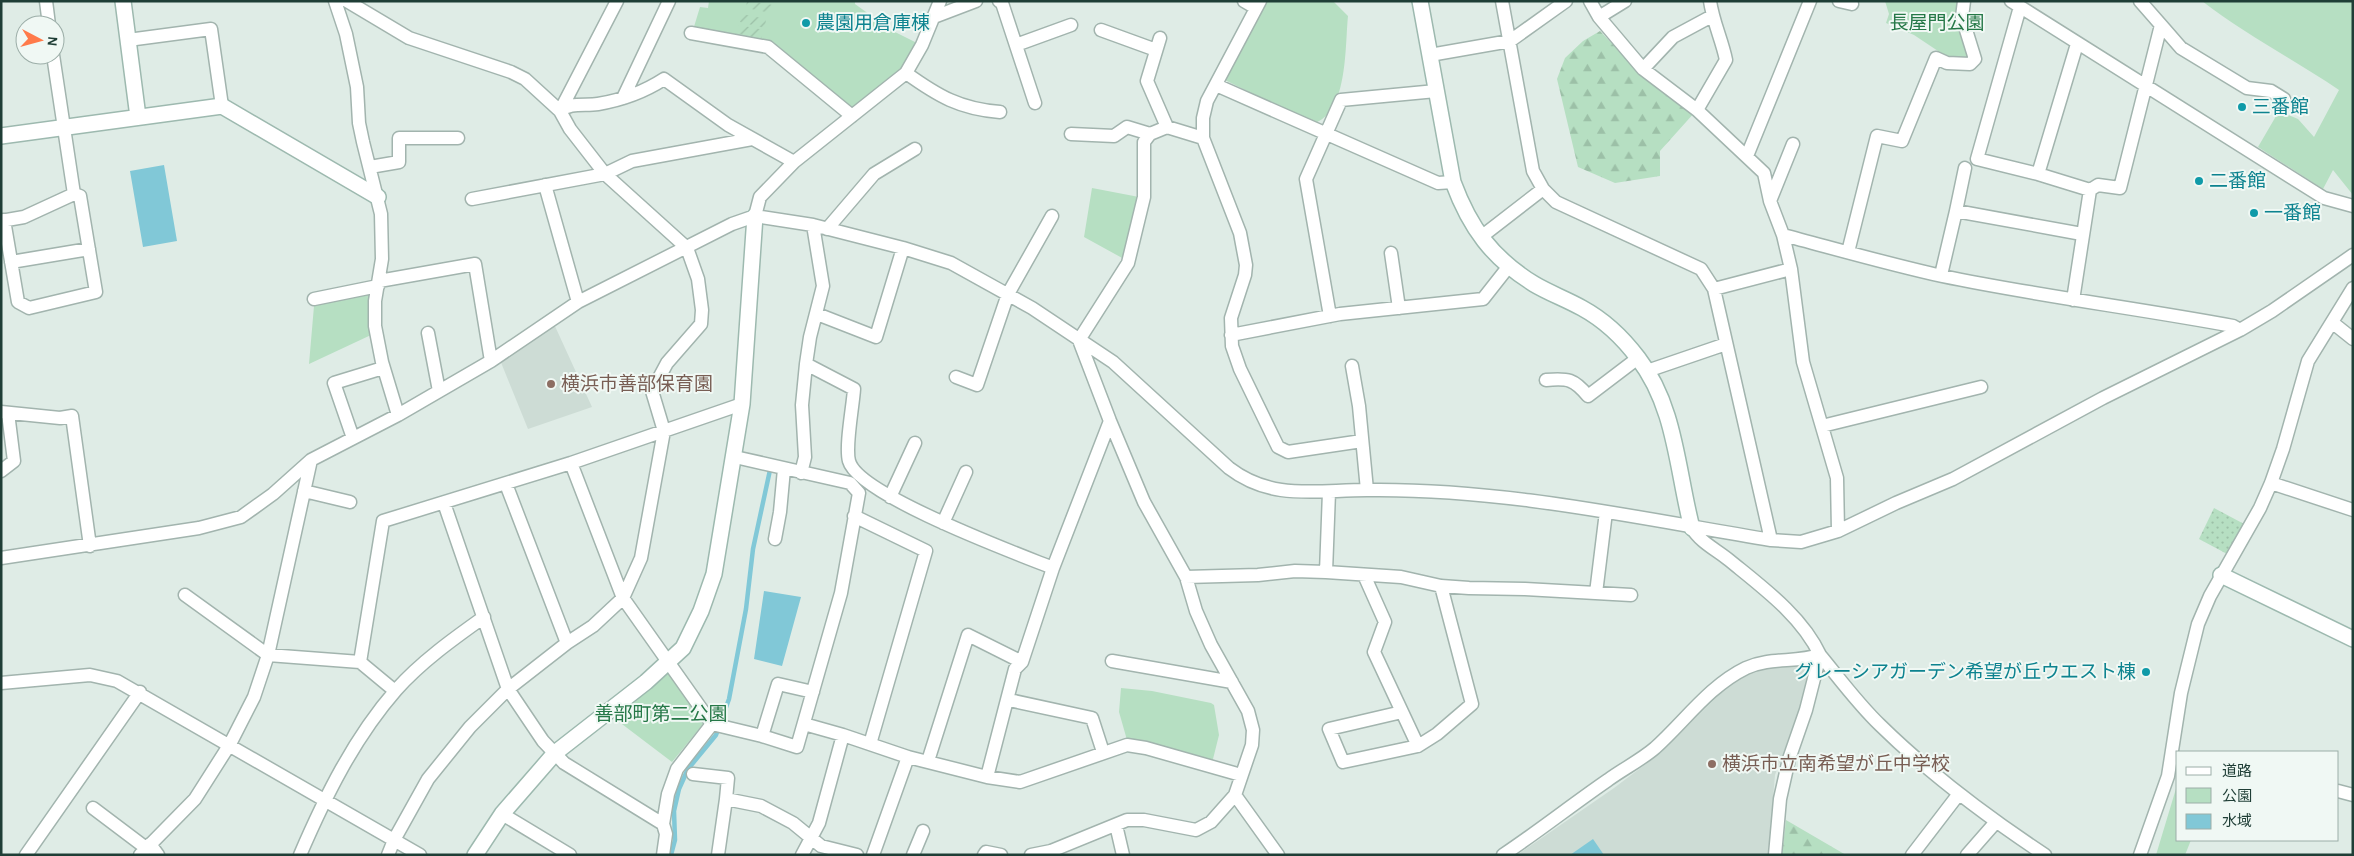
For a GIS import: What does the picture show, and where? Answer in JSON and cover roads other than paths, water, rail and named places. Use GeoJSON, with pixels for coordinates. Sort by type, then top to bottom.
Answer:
{"type":"FeatureCollection","features":[{"type":"Feature","properties":{"kind":"street"},"geometry":{"type":"LineString","coordinates":[[46,1],[48,15]]}},
{"type":"Feature","properties":{"kind":"street"},"geometry":{"type":"LineString","coordinates":[[123,1],[138,117]]}},
{"type":"Feature","properties":{"kind":"street"},"geometry":{"type":"LineString","coordinates":[[336,1],[350,52],[357,87],[359,123],[381,214],[382,259],[375,326],[383,368],[398,415]]}},
{"type":"Feature","properties":{"kind":"street"},"geometry":{"type":"LineString","coordinates":[[347,1],[409,38],[525,79],[560,111],[570,129],[605,174],[686,248],[698,279],[702,310],[701,324],[667,363],[652,391],[664,431],[641,558],[623,598],[593,626],[567,643],[508,689],[470,727],[428,779],[394,840],[388,855]]}},
{"type":"Feature","properties":{"kind":"street"},"geometry":{"type":"LineString","coordinates":[[560,111],[617,1]]}},
{"type":"Feature","properties":{"kind":"street"},"geometry":{"type":"LineString","coordinates":[[623,98],[670,1]]}},
{"type":"Feature","properties":{"kind":"street"},"geometry":{"type":"LineString","coordinates":[[475,855],[502,814],[555,754],[668,662],[686,640],[701,612],[714,574],[734,457],[742,404],[755,216],[760,197],[794,162],[906,73],[922,45],[940,1]]}},
{"type":"Feature","properties":{"kind":"street"},"geometry":{"type":"LineString","coordinates":[[934,16],[976,1]]}},
{"type":"Feature","properties":{"kind":"street"},"geometry":{"type":"LineString","coordinates":[[999,1],[1002,3],[1036,103]]}},
{"type":"Feature","properties":{"kind":"street"},"geometry":{"type":"LineString","coordinates":[[1244,1],[1258,5],[1207,101],[1203,118],[1203,138],[1240,233],[1246,265],[1245,275],[1231,318],[1231,335],[1238,364],[1278,447],[1288,452],[1362,441]]}},
{"type":"Feature","properties":{"kind":"street"},"geometry":{"type":"LineString","coordinates":[[1420,1],[1453,182],[1462,207],[1481,237],[1509,266],[1535,285],[1583,308],[1602,321],[1643,365],[1668,418],[1692,528],[1696,536],[1729,560],[1781,605],[1809,636],[1820,655],[1879,724],[1955,792],[1996,823],[2045,855]]}},
{"type":"Feature","properties":{"kind":"street"},"geometry":{"type":"LineString","coordinates":[[1502,1],[1533,171],[1543,189],[1556,202],[1701,269],[1714,289],[1771,540]]}},
{"type":"Feature","properties":{"kind":"street"},"geometry":{"type":"LineString","coordinates":[[1430,55],[1510,41],[1566,1]]}},
{"type":"Feature","properties":{"kind":"street"},"geometry":{"type":"LineString","coordinates":[[1590,1],[1599,17],[1643,69],[1697,110],[1764,173],[1770,201],[1783,235],[1791,269],[1804,362],[1837,478],[1838,531]]}},
{"type":"Feature","properties":{"kind":"street"},"geometry":{"type":"LineString","coordinates":[[1599,17],[1625,1]]}},
{"type":"Feature","properties":{"kind":"street"},"geometry":{"type":"LineString","coordinates":[[1697,110],[1726,60],[1722,41],[1712,16],[1710,1]]}},
{"type":"Feature","properties":{"kind":"street"},"geometry":{"type":"LineString","coordinates":[[1748,156],[1810,1]]}},
{"type":"Feature","properties":{"kind":"street"},"geometry":{"type":"LineString","coordinates":[[1839,1],[1852,4]]}},
{"type":"Feature","properties":{"kind":"street"},"geometry":{"type":"LineString","coordinates":[[1848,252],[1877,136],[1902,141],[1936,58],[1947,63],[1970,64],[1975,59],[1962,17],[1964,1]]}},
{"type":"Feature","properties":{"kind":"street"},"geometry":{"type":"LineString","coordinates":[[2140,1],[2181,48],[2247,88],[2272,91],[2284,99]]}},
{"type":"Feature","properties":{"kind":"street"},"geometry":{"type":"LineString","coordinates":[[2090,190],[2038,174],[1978,160],[2015,4],[2324,198],[2353,206]]}},
{"type":"Feature","properties":{"kind":"street"},"geometry":{"type":"LineString","coordinates":[[1643,69],[1673,37],[1712,16]]}},
{"type":"Feature","properties":{"kind":"street"},"geometry":{"type":"LineString","coordinates":[[1016,45],[1071,25]]}},
{"type":"Feature","properties":{"kind":"street"},"geometry":{"type":"LineString","coordinates":[[2073,300],[2090,190],[2098,185],[2120,188],[2161,25]]}},
{"type":"Feature","properties":{"kind":"street"},"geometry":{"type":"LineString","coordinates":[[128,40],[210,29],[222,106]]}},
{"type":"Feature","properties":{"kind":"street"},"geometry":{"type":"LineString","coordinates":[[1101,30],[1158,44],[1148,81],[1167,126]]}},
{"type":"Feature","properties":{"kind":"street"},"geometry":{"type":"LineString","coordinates":[[691,33],[768,47],[852,116]]}},
{"type":"Feature","properties":{"kind":"street"},"geometry":{"type":"LineString","coordinates":[[2038,174],[2077,44]]}},
{"type":"Feature","properties":{"kind":"street"},"geometry":{"type":"LineString","coordinates":[[54,65],[74,194]]}},
{"type":"Feature","properties":{"kind":"street"},"geometry":{"type":"LineString","coordinates":[[906,73],[930,91],[952,103],[983,111],[1000,112]]}},
{"type":"Feature","properties":{"kind":"street"},"geometry":{"type":"LineString","coordinates":[[560,111],[566,106],[598,104],[646,92],[664,79],[728,125],[794,162]]}},
{"type":"Feature","properties":{"kind":"street"},"geometry":{"type":"LineString","coordinates":[[1216,85],[1438,183],[1453,182]]}},
{"type":"Feature","properties":{"kind":"street"},"geometry":{"type":"LineString","coordinates":[[1330,316],[1306,179],[1341,100],[1436,90]]}},
{"type":"Feature","properties":{"kind":"street"},"geometry":{"type":"LineString","coordinates":[[1,136],[222,106],[378,197]]}},
{"type":"Feature","properties":{"kind":"street"},"geometry":{"type":"LineString","coordinates":[[1079,340],[1128,263],[1144,197],[1144,142],[1150,134],[1167,126],[1203,138]]}},
{"type":"Feature","properties":{"kind":"street"},"geometry":{"type":"LineString","coordinates":[[1071,134],[1114,136],[1127,127],[1150,134]]}},
{"type":"Feature","properties":{"kind":"street"},"geometry":{"type":"LineString","coordinates":[[370,167],[399,162],[399,138],[458,138]]}},
{"type":"Feature","properties":{"kind":"street"},"geometry":{"type":"LineString","coordinates":[[472,199],[605,174],[632,161],[752,139]]}},
{"type":"Feature","properties":{"kind":"street"},"geometry":{"type":"LineString","coordinates":[[1770,201],[1792,144]]}},
{"type":"Feature","properties":{"kind":"street"},"geometry":{"type":"LineString","coordinates":[[827,229],[874,174],[915,149]]}},
{"type":"Feature","properties":{"kind":"street"},"geometry":{"type":"LineString","coordinates":[[1941,275],[1965,168]]}},
{"type":"Feature","properties":{"kind":"street"},"geometry":{"type":"LineString","coordinates":[[545,185],[578,302]]}},
{"type":"Feature","properties":{"kind":"street"},"geometry":{"type":"LineString","coordinates":[[1481,237],[1543,189]]}},
{"type":"Feature","properties":{"kind":"street"},"geometry":{"type":"LineString","coordinates":[[74,194],[80,196],[96,292],[29,308],[18,302],[3,221],[24,217],[74,194]]}},
{"type":"Feature","properties":{"kind":"street"},"geometry":{"type":"LineString","coordinates":[[1956,211],[2082,234]]}},
{"type":"Feature","properties":{"kind":"street"},"geometry":{"type":"LineString","coordinates":[[1,558],[199,528],[241,517],[273,494],[311,460],[398,415],[491,361],[578,302],[732,224],[755,216],[827,229],[903,248],[951,263],[1008,294],[1113,362],[1242,478],[1259,486],[1281,490],[1329,492],[1367,490],[1451,492],[1527,500],[1692,528],[1771,540],[1801,542],[1838,531],[1896,502],[1953,479],[2103,398],[2240,330],[2272,311],[2353,256]]}},
{"type":"Feature","properties":{"kind":"street"},"geometry":{"type":"LineString","coordinates":[[956,377],[977,385],[1008,294],[1052,216]]}},
{"type":"Feature","properties":{"kind":"street"},"geometry":{"type":"LineString","coordinates":[[801,473],[805,457],[802,405],[806,364],[810,337],[823,286],[813,226]]}},
{"type":"Feature","properties":{"kind":"street"},"geometry":{"type":"LineString","coordinates":[[1783,235],[1941,275],[2073,300],[2234,326],[2240,330]]}},
{"type":"Feature","properties":{"kind":"street"},"geometry":{"type":"LineString","coordinates":[[10,262],[89,248]]}},
{"type":"Feature","properties":{"kind":"street"},"geometry":{"type":"LineString","coordinates":[[817,314],[876,337],[903,248]]}},
{"type":"Feature","properties":{"kind":"street"},"geometry":{"type":"LineString","coordinates":[[1391,253],[1399,308]]}},
{"type":"Feature","properties":{"kind":"street"},"geometry":{"type":"LineString","coordinates":[[314,299],[378,283],[475,264],[491,361]]}},
{"type":"Feature","properties":{"kind":"street"},"geometry":{"type":"LineString","coordinates":[[1231,335],[1330,316],[1483,299],[1509,266]]}},
{"type":"Feature","properties":{"kind":"street"},"geometry":{"type":"LineString","coordinates":[[1714,289],[1791,269]]}},
{"type":"Feature","properties":{"kind":"street"},"geometry":{"type":"LineString","coordinates":[[2176,751],[2188,656],[2198,624],[2221,575],[2260,508],[2271,483],[2283,449],[2308,361],[2353,288]]}},
{"type":"Feature","properties":{"kind":"street"},"geometry":{"type":"LineString","coordinates":[[2333,323],[2353,339]]}},
{"type":"Feature","properties":{"kind":"street"},"geometry":{"type":"LineString","coordinates":[[428,333],[439,391]]}},
{"type":"Feature","properties":{"kind":"street"},"geometry":{"type":"LineString","coordinates":[[1031,855],[1051,851],[1128,820],[1144,820],[1196,830],[1211,822],[1235,795],[1252,745],[1253,730],[1248,711],[1210,644],[1196,611],[1186,577],[1144,502],[1079,340]]}},
{"type":"Feature","properties":{"kind":"street"},"geometry":{"type":"LineString","coordinates":[[1546,380],[1562,379],[1577,382],[1588,396],[1643,365],[1726,344]]}},
{"type":"Feature","properties":{"kind":"street"},"geometry":{"type":"LineString","coordinates":[[806,364],[854,389],[849,462],[856,473],[890,497],[943,523],[1053,568]]}},
{"type":"Feature","properties":{"kind":"street"},"geometry":{"type":"LineString","coordinates":[[1352,366],[1367,490]]}},
{"type":"Feature","properties":{"kind":"street"},"geometry":{"type":"LineString","coordinates":[[353,438],[334,383],[383,368]]}},
{"type":"Feature","properties":{"kind":"street"},"geometry":{"type":"LineString","coordinates":[[1822,426],[1981,387]]}},
{"type":"Feature","properties":{"kind":"street"},"geometry":{"type":"LineString","coordinates":[[360,662],[383,521],[571,464],[742,404]]}},
{"type":"Feature","properties":{"kind":"street"},"geometry":{"type":"LineString","coordinates":[[1,471],[14,460],[5,412],[60,418],[72,416],[90,546]]}},
{"type":"Feature","properties":{"kind":"street"},"geometry":{"type":"LineString","coordinates":[[987,777],[1015,669],[1022,662],[1053,568],[1110,421]]}},
{"type":"Feature","properties":{"kind":"street"},"geometry":{"type":"LineString","coordinates":[[890,497],[915,443]]}},
{"type":"Feature","properties":{"kind":"street"},"geometry":{"type":"LineString","coordinates":[[571,464],[623,598],[712,724],[797,747],[841,593],[859,493],[850,483],[734,457]]}},
{"type":"Feature","properties":{"kind":"street"},"geometry":{"type":"LineString","coordinates":[[93,808],[148,851],[194,799],[230,744],[254,697],[268,655],[311,460]]}},
{"type":"Feature","properties":{"kind":"street"},"geometry":{"type":"LineString","coordinates":[[775,539],[780,512],[784,469]]}},
{"type":"Feature","properties":{"kind":"street"},"geometry":{"type":"LineString","coordinates":[[943,523],[966,472]]}},
{"type":"Feature","properties":{"kind":"street"},"geometry":{"type":"LineString","coordinates":[[2271,483],[2353,510]]}},
{"type":"Feature","properties":{"kind":"street"},"geometry":{"type":"LineString","coordinates":[[506,484],[567,643]]}},
{"type":"Feature","properties":{"kind":"street"},"geometry":{"type":"LineString","coordinates":[[304,491],[350,502]]}},
{"type":"Feature","properties":{"kind":"street"},"geometry":{"type":"LineString","coordinates":[[1326,572],[1329,492]]}},
{"type":"Feature","properties":{"kind":"street"},"geometry":{"type":"LineString","coordinates":[[444,503],[508,689],[543,741],[564,763],[663,824]]}},
{"type":"Feature","properties":{"kind":"street"},"geometry":{"type":"LineString","coordinates":[[1596,593],[1606,512]]}},
{"type":"Feature","properties":{"kind":"street"},"geometry":{"type":"LineString","coordinates":[[854,516],[926,551],[870,744]]}},
{"type":"Feature","properties":{"kind":"street"},"geometry":{"type":"LineString","coordinates":[[1186,577],[1258,575],[1296,571],[1326,572],[1401,577],[1441,586],[1631,595]]}},
{"type":"Feature","properties":{"kind":"street"},"geometry":{"type":"LineString","coordinates":[[1364,575],[1385,622],[1374,652],[1418,746]]}},
{"type":"Feature","properties":{"kind":"street"},"geometry":{"type":"LineString","coordinates":[[2221,575],[2353,639]]}},
{"type":"Feature","properties":{"kind":"street"},"geometry":{"type":"LineString","coordinates":[[1402,712],[1329,729],[1343,762],[1418,746],[1437,734],[1472,704],[1441,586]]}},
{"type":"Feature","properties":{"kind":"street"},"geometry":{"type":"LineString","coordinates":[[185,595],[268,655],[360,662],[395,691]]}},
{"type":"Feature","properties":{"kind":"street"},"geometry":{"type":"LineString","coordinates":[[300,855],[324,801],[357,742],[395,691],[450,641],[484,617]]}},
{"type":"Feature","properties":{"kind":"street"},"geometry":{"type":"LineString","coordinates":[[928,761],[968,635],[1022,662]]}},
{"type":"Feature","properties":{"kind":"street"},"geometry":{"type":"LineString","coordinates":[[1503,855],[1654,748],[1725,680],[1748,667],[1772,660],[1807,659],[1820,655]]}},
{"type":"Feature","properties":{"kind":"street"},"geometry":{"type":"LineString","coordinates":[[1775,855],[1780,799],[1787,767],[1806,710],[1820,655]]}},
{"type":"Feature","properties":{"kind":"street"},"geometry":{"type":"LineString","coordinates":[[1112,661],[1232,682]]}},
{"type":"Feature","properties":{"kind":"street"},"geometry":{"type":"LineString","coordinates":[[1,683],[90,675],[118,681],[420,855]]}},
{"type":"Feature","properties":{"kind":"street"},"geometry":{"type":"LineString","coordinates":[[762,736],[778,684],[813,692]]}},
{"type":"Feature","properties":{"kind":"street"},"geometry":{"type":"LineString","coordinates":[[26,855],[140,692]]}},
{"type":"Feature","properties":{"kind":"street"},"geometry":{"type":"LineString","coordinates":[[1008,700],[1092,718],[1103,752]]}},
{"type":"Feature","properties":{"kind":"street"},"geometry":{"type":"LineString","coordinates":[[663,855],[666,834],[663,824],[668,794],[678,769],[712,724]]}},
{"type":"Feature","properties":{"kind":"street"},"geometry":{"type":"LineString","coordinates":[[804,724],[843,734],[908,757],[987,777],[1020,782],[1127,745],[1241,775]]}},
{"type":"Feature","properties":{"kind":"street"},"geometry":{"type":"LineString","coordinates":[[802,855],[810,836],[819,822],[843,734]]}},
{"type":"Feature","properties":{"kind":"street"},"geometry":{"type":"LineString","coordinates":[[2140,855],[2173,776],[2176,752]]}},
{"type":"Feature","properties":{"kind":"street"},"geometry":{"type":"LineString","coordinates":[[873,855],[908,757]]}},
{"type":"Feature","properties":{"kind":"street"},"geometry":{"type":"LineString","coordinates":[[693,774],[728,778],[718,855]]}},
{"type":"Feature","properties":{"kind":"street"},"geometry":{"type":"LineString","coordinates":[[2339,791],[2353,795]]}},
{"type":"Feature","properties":{"kind":"street"},"geometry":{"type":"LineString","coordinates":[[1912,855],[1955,792]]}},
{"type":"Feature","properties":{"kind":"street"},"geometry":{"type":"LineString","coordinates":[[1235,795],[1278,855]]}},
{"type":"Feature","properties":{"kind":"street"},"geometry":{"type":"LineString","coordinates":[[726,799],[761,806],[793,823],[821,846],[858,855]]}},
{"type":"Feature","properties":{"kind":"street"},"geometry":{"type":"LineString","coordinates":[[502,814],[570,855]]}},
{"type":"Feature","properties":{"kind":"street"},"geometry":{"type":"LineString","coordinates":[[1967,855],[1996,823]]}},
{"type":"Feature","properties":{"kind":"street"},"geometry":{"type":"LineString","coordinates":[[1116,825],[1123,855]]}},
{"type":"Feature","properties":{"kind":"street"},"geometry":{"type":"LineString","coordinates":[[913,855],[923,831]]}},
{"type":"Feature","properties":{"kind":"street"},"geometry":{"type":"LineString","coordinates":[[984,855],[986,852],[1002,855]]}},
{"type":"Feature","properties":{"kind":"water"},"geometry":{"type":"Polygon","coordinates":[[[164,165],[177,241],[143,247],[130,171],[164,165]]]}},
{"type":"Feature","properties":{"kind":"water"},"geometry":{"type":"Polygon","coordinates":[[[764,591],[801,597],[782,666],[754,659],[764,591]]]}},
{"type":"Feature","properties":{"kind":"water"},"geometry":{"type":"Polygon","coordinates":[[[1593,839],[1604,855],[1570,855],[1593,839]]]}},
{"type":"Feature","properties":{"kind":"waterway"},"geometry":{"type":"LineString","coordinates":[[671,855],[675,840],[674,811],[679,789],[688,769],[716,735],[729,699],[746,609],[753,549],[770,470]]}},
{"type":"Feature","properties":{"kind":"place","name":"農園用倉庫棟"},"geometry":{"type":"Point","coordinates":[806,23]}},
{"type":"Feature","properties":{"kind":"place","name":"三番館"},"geometry":{"type":"Point","coordinates":[2242,107]}},
{"type":"Feature","properties":{"kind":"place","name":"二番館"},"geometry":{"type":"Point","coordinates":[2199,181]}},
{"type":"Feature","properties":{"kind":"place","name":"一番館"},"geometry":{"type":"Point","coordinates":[2254,213]}},
{"type":"Feature","properties":{"kind":"place","name":"横浜市善部保育園"},"geometry":{"type":"Point","coordinates":[551,384]}},
{"type":"Feature","properties":{"kind":"place","name":"グレーシアガーデン希望が丘ウエスト棟"},"geometry":{"type":"Point","coordinates":[2146,672]}},
{"type":"Feature","properties":{"kind":"place","name":"横浜市立南希望が丘中学校"},"geometry":{"type":"Point","coordinates":[1712,764]}},
{"type":"Feature","properties":{"kind":"park label","name":"長屋門公園"},"geometry":{"type":"Point","coordinates":[1937,23]}},
{"type":"Feature","properties":{"kind":"park label","name":"善部町第二公園"},"geometry":{"type":"Point","coordinates":[661,714]}}]}
